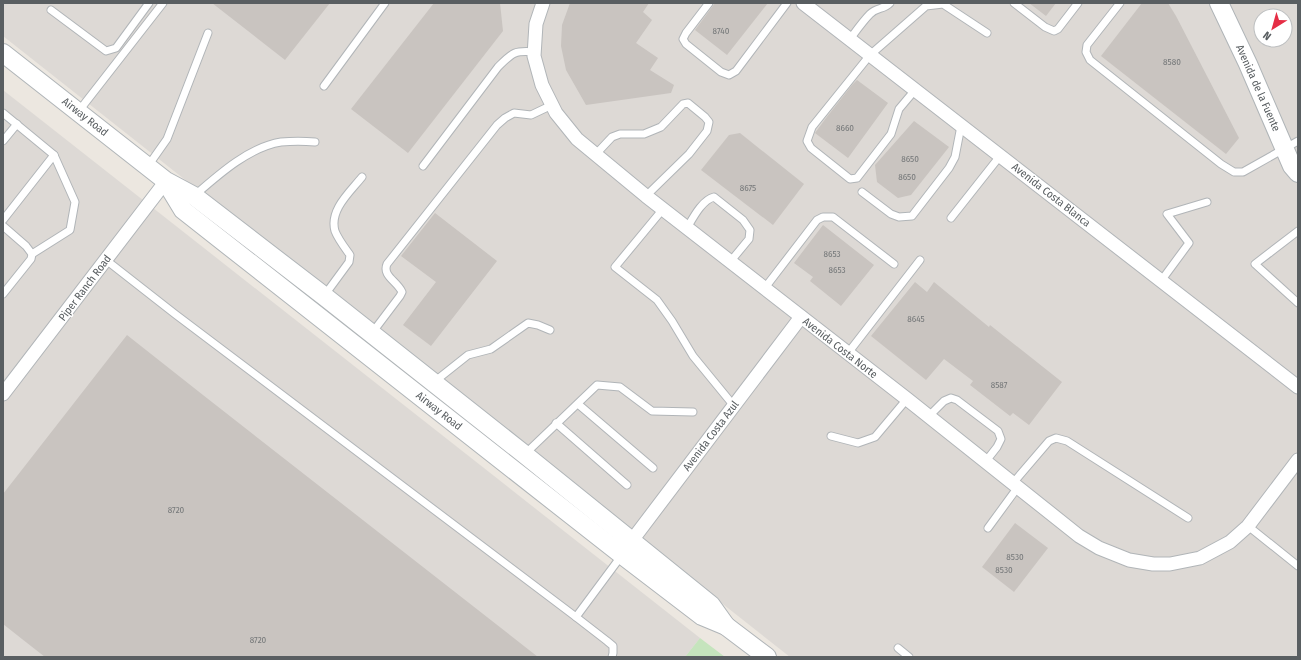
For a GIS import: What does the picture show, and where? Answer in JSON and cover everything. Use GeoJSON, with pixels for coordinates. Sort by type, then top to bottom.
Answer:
{"type":"FeatureCollection","features":[{"type":"Feature","properties":{"kind":"street","name":"Avenida Costa Norte"},"geometry":{"type":"LineString","coordinates":[[542,3],[536,24],[534,56],[542,85],[556,113],[577,139],[686,228],[929,416],[1079,536],[1099,548],[1129,560],[1153,564],[1170,564],[1200,558],[1230,542],[1248,526],[1298,460]]}},
{"type":"Feature","properties":{"kind":"street","name":"Avenida de la Fuente"},"geometry":{"type":"LineString","coordinates":[[1219,3],[1248,64],[1291,144],[1292,166],[1298,174]]}},
{"type":"Feature","properties":{"kind":"street","name":"Avenida Costa Blanca"},"geometry":{"type":"LineString","coordinates":[[810,5],[870,55],[1298,387]]}},
{"type":"Feature","properties":{"kind":"street","name":"Airway Road"},"geometry":{"type":"LineString","coordinates":[[3,53],[147,167],[166,181],[194,196],[434,382],[524,454],[627,548]]}},
{"type":"Feature","properties":{"kind":"street","name":"Airway Road"},"geometry":{"type":"LineString","coordinates":[[166,181],[183,210],[627,548],[711,605],[726,626],[767,657]]}},
{"type":"Feature","properties":{"kind":"street","name":"Piper Ranch Road"},"geometry":{"type":"LineString","coordinates":[[3,394],[166,181]]}},
{"type":"Feature","properties":{"kind":"street","name":"Avenida Costa Azul"},"geometry":{"type":"LineString","coordinates":[[627,548],[801,318]]}},
{"type":"Feature","properties":{"kind":"lane"},"geometry":{"type":"LineString","coordinates":[[78,112],[163,3]]}},
{"type":"Feature","properties":{"kind":"lane"},"geometry":{"type":"LineString","coordinates":[[324,86],[385,3]]}},
{"type":"Feature","properties":{"kind":"lane"},"geometry":{"type":"LineString","coordinates":[[709,3],[683,39],[686,44],[721,72],[729,75],[736,71],[787,3]]}},
{"type":"Feature","properties":{"kind":"lane"},"geometry":{"type":"LineString","coordinates":[[850,39],[870,13],[877,9],[886,8],[890,3]]}},
{"type":"Feature","properties":{"kind":"lane"},"geometry":{"type":"LineString","coordinates":[[1014,3],[1045,27],[1054,31],[1058,29],[1078,3]]}},
{"type":"Feature","properties":{"kind":"lane"},"geometry":{"type":"LineString","coordinates":[[1120,3],[1087,45],[1086,52],[1090,60],[1221,164],[1234,172],[1243,172],[1291,144]]}},
{"type":"Feature","properties":{"kind":"lane"},"geometry":{"type":"LineString","coordinates":[[51,10],[106,51],[116,48],[147,4]]}},
{"type":"Feature","properties":{"kind":"lane"},"geometry":{"type":"LineString","coordinates":[[915,90],[900,109],[891,134],[856,178],[850,179],[811,148],[807,141],[812,126],[870,55],[926,6],[943,4],[987,33]]}},
{"type":"Feature","properties":{"kind":"lane"},"geometry":{"type":"LineString","coordinates":[[147,167],[167,139],[208,33]]}},
{"type":"Feature","properties":{"kind":"lane"},"geometry":{"type":"LineString","coordinates":[[423,166],[498,67],[510,55],[520,51],[534,52]]}},
{"type":"Feature","properties":{"kind":"lane"},"geometry":{"type":"LineString","coordinates":[[596,154],[612,137],[620,134],[644,134],[661,127],[683,104],[688,103],[705,117],[709,122],[707,131],[689,154],[646,196]]}},
{"type":"Feature","properties":{"kind":"lane"},"geometry":{"type":"LineString","coordinates":[[372,333],[402,292],[399,286],[386,273],[385,268],[387,264],[497,125],[514,113],[531,115],[552,105]]}},
{"type":"Feature","properties":{"kind":"lane"},"geometry":{"type":"LineString","coordinates":[[3,113],[54,155],[75,202],[70,230],[32,254],[31,259],[3,294]]}},
{"type":"Feature","properties":{"kind":"lane"},"geometry":{"type":"LineString","coordinates":[[3,141],[17,124]]}},
{"type":"Feature","properties":{"kind":"lane"},"geometry":{"type":"LineString","coordinates":[[862,192],[891,214],[898,217],[912,216],[950,168],[962,126]]}},
{"type":"Feature","properties":{"kind":"lane"},"geometry":{"type":"LineString","coordinates":[[194,196],[217,176],[252,152],[280,142],[315,142]]}},
{"type":"Feature","properties":{"kind":"lane"},"geometry":{"type":"LineString","coordinates":[[3,220],[54,155]]}},
{"type":"Feature","properties":{"kind":"lane"},"geometry":{"type":"LineString","coordinates":[[951,218],[1000,156]]}},
{"type":"Feature","properties":{"kind":"lane"},"geometry":{"type":"LineString","coordinates":[[324,296],[349,262],[350,255],[336,232],[334,220],[340,204],[362,177]]}},
{"type":"Feature","properties":{"kind":"lane"},"geometry":{"type":"LineString","coordinates":[[686,228],[709,198],[714,197],[743,220],[750,230],[749,239],[730,262]]}},
{"type":"Feature","properties":{"kind":"lane"},"geometry":{"type":"LineString","coordinates":[[1161,281],[1189,243],[1167,214],[1207,202]]}},
{"type":"Feature","properties":{"kind":"lane"},"geometry":{"type":"LineString","coordinates":[[663,209],[615,267],[657,300],[672,321],[693,356],[734,406]]}},
{"type":"Feature","properties":{"kind":"lane"},"geometry":{"type":"LineString","coordinates":[[764,289],[817,220],[824,216],[833,217],[894,264]]}},
{"type":"Feature","properties":{"kind":"lane"},"geometry":{"type":"LineString","coordinates":[[3,226],[26,246],[32,254]]}},
{"type":"Feature","properties":{"kind":"lane"},"geometry":{"type":"LineString","coordinates":[[1298,231],[1255,264],[1298,303]]}},
{"type":"Feature","properties":{"kind":"lane"},"geometry":{"type":"LineString","coordinates":[[106,260],[175,314],[608,641],[613,646],[612,657]]}},
{"type":"Feature","properties":{"kind":"lane"},"geometry":{"type":"LineString","coordinates":[[848,353],[920,260]]}},
{"type":"Feature","properties":{"kind":"lane"},"geometry":{"type":"LineString","coordinates":[[434,382],[468,355],[491,349],[528,324],[538,325],[550,330]]}},
{"type":"Feature","properties":{"kind":"lane"},"geometry":{"type":"LineString","coordinates":[[524,454],[597,385],[620,387],[652,411],[693,412]]}},
{"type":"Feature","properties":{"kind":"lane"},"geometry":{"type":"LineString","coordinates":[[929,416],[944,401],[951,398],[957,400],[998,431],[1001,439],[997,447],[986,461]]}},
{"type":"Feature","properties":{"kind":"lane"},"geometry":{"type":"LineString","coordinates":[[831,436],[858,443],[875,437],[907,399]]}},
{"type":"Feature","properties":{"kind":"lane"},"geometry":{"type":"LineString","coordinates":[[578,404],[653,468]]}},
{"type":"Feature","properties":{"kind":"lane"},"geometry":{"type":"LineString","coordinates":[[556,423],[627,485]]}},
{"type":"Feature","properties":{"kind":"lane"},"geometry":{"type":"LineString","coordinates":[[988,528],[1016,485],[1049,441],[1056,438],[1067,441],[1188,518]]}},
{"type":"Feature","properties":{"kind":"lane"},"geometry":{"type":"LineString","coordinates":[[1248,526],[1298,566]]}},
{"type":"Feature","properties":{"kind":"lane"},"geometry":{"type":"LineString","coordinates":[[576,617],[627,548]]}},
{"type":"Feature","properties":{"kind":"lane"},"geometry":{"type":"LineString","coordinates":[[898,648],[909,657]]}},
{"type":"Feature","properties":{"kind":"shaded area"},"geometry":{"type":"Polygon","coordinates":[[[3,3],[1298,3],[1298,657],[790,657],[3,36],[3,3]]]}},
{"type":"Feature","properties":{"kind":"shaded area"},"geometry":{"type":"Polygon","coordinates":[[[3,90],[700,638],[685,657],[3,657],[3,90]]]}},
{"type":"Feature","properties":{"kind":"green space"},"geometry":{"type":"Polygon","coordinates":[[[700,638],[725,657],[685,657],[700,638]]]}},
{"type":"Feature","properties":{"kind":"building"},"geometry":{"type":"Polygon","coordinates":[[[212,3],[330,3],[285,60],[212,3]]]}},
{"type":"Feature","properties":{"kind":"building"},"geometry":{"type":"Polygon","coordinates":[[[434,3],[500,3],[503,31],[408,153],[351,109],[434,3]]]}},
{"type":"Feature","properties":{"kind":"building"},"geometry":{"type":"Polygon","coordinates":[[[570,3],[649,3],[643,12],[652,20],[636,43],[658,58],[650,70],[674,85],[671,93],[586,105],[566,70],[561,46],[562,25],[570,3]]]}},
{"type":"Feature","properties":{"kind":"building"},"geometry":{"type":"Polygon","coordinates":[[[715,3],[768,3],[727,55],[695,30],[715,3]]]}},
{"type":"Feature","properties":{"kind":"building"},"geometry":{"type":"Polygon","coordinates":[[[1029,3],[1056,3],[1046,16],[1029,3]]]}},
{"type":"Feature","properties":{"kind":"building"},"geometry":{"type":"Polygon","coordinates":[[[1142,3],[1168,3],[1176,16],[1239,138],[1226,154],[1101,56],[1142,3]]]}},
{"type":"Feature","properties":{"kind":"building"},"geometry":{"type":"Polygon","coordinates":[[[857,80],[888,103],[848,158],[815,133],[857,80]]]}},
{"type":"Feature","properties":{"kind":"building"},"geometry":{"type":"Polygon","coordinates":[[[914,121],[949,147],[911,195],[898,198],[877,182],[875,165],[914,121]]]}},
{"type":"Feature","properties":{"kind":"building"},"geometry":{"type":"Polygon","coordinates":[[[740,133],[804,184],[773,225],[701,170],[729,135],[740,133]]]}},
{"type":"Feature","properties":{"kind":"building"},"geometry":{"type":"Polygon","coordinates":[[[435,213],[497,261],[431,346],[403,325],[436,282],[401,256],[435,213]]]}},
{"type":"Feature","properties":{"kind":"building"},"geometry":{"type":"Polygon","coordinates":[[[823,225],[874,265],[841,306],[810,281],[813,277],[794,263],[823,225]]]}},
{"type":"Feature","properties":{"kind":"building"},"geometry":{"type":"Polygon","coordinates":[[[915,282],[927,292],[934,282],[989,327],[990,325],[1062,382],[1029,425],[1013,413],[1010,416],[970,385],[973,381],[944,359],[926,380],[871,336],[915,282]]]}},
{"type":"Feature","properties":{"kind":"building"},"geometry":{"type":"Polygon","coordinates":[[[127,335],[538,657],[45,657],[22,639],[3,624],[3,494],[127,335]]]}},
{"type":"Feature","properties":{"kind":"building"},"geometry":{"type":"Polygon","coordinates":[[[1015,523],[1048,548],[1014,592],[982,567],[1015,523]]]}}]}
